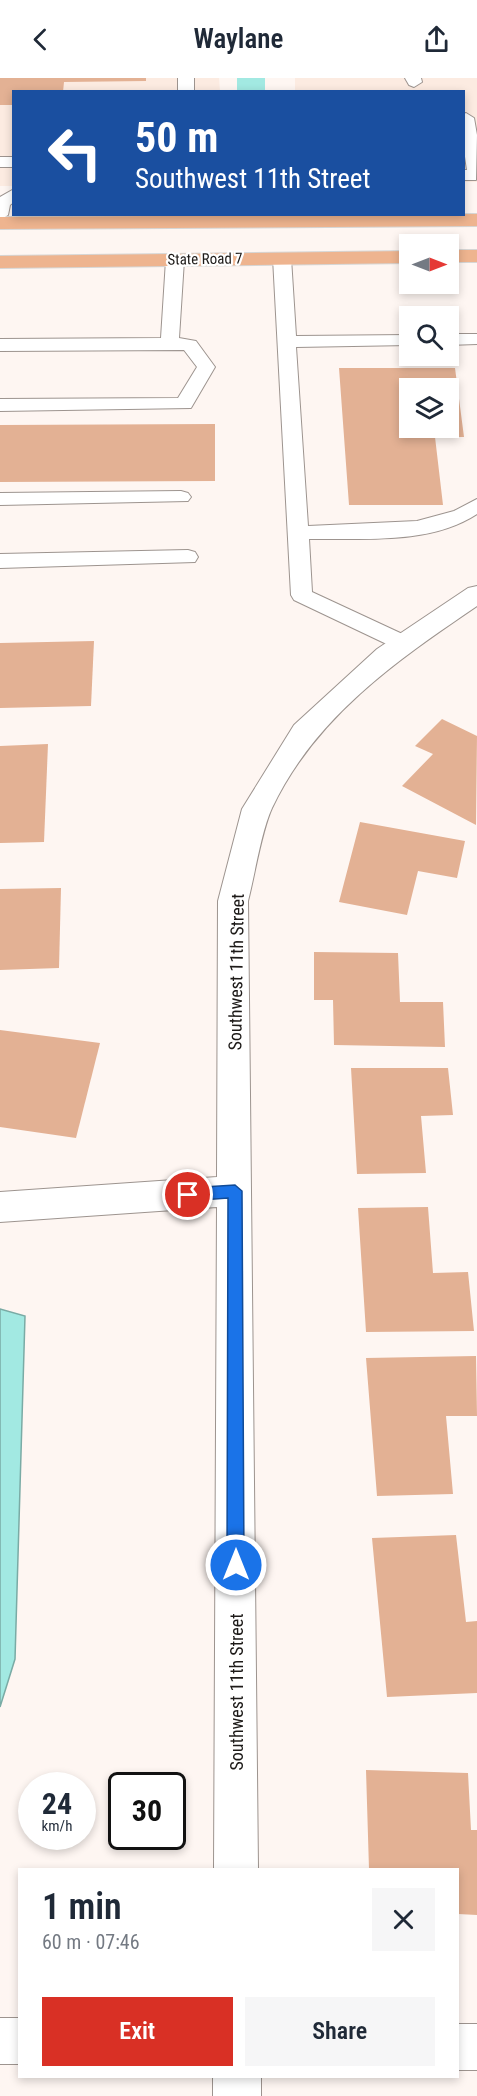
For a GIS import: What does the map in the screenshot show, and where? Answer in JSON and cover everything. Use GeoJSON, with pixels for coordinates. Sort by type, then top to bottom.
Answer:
{"type":"FeatureCollection","features":[{"type":"Feature","properties":{"kind":"main road"},"geometry":{"type":"LineString","coordinates":[[0,224],[325,217],[477,220]]}},
{"type":"Feature","properties":{"kind":"main road"},"geometry":{"type":"LineString","coordinates":[[459,256],[477,256]]}},
{"type":"Feature","properties":{"kind":"main road","name":"State Road 7"},"geometry":{"type":"LineString","coordinates":[[0,262],[399,257]]}},
{"type":"Feature","properties":{"kind":"street","name":"Southwest 11th Street"},"geometry":{"type":"LineString","coordinates":[[236,1868],[233,901],[257,809],[304,732],[386,655],[477,594]]}},
{"type":"Feature","properties":{"kind":"street"},"geometry":{"type":"LineString","coordinates":[[0,1208],[235,1191]]}},
{"type":"Feature","properties":{"kind":"street"},"geometry":{"type":"LineString","coordinates":[[0,2041],[18,2042]]}},
{"type":"Feature","properties":{"kind":"street"},"geometry":{"type":"LineString","coordinates":[[459,2047],[477,2048]]}},
{"type":"Feature","properties":{"kind":"street"},"geometry":{"type":"LineString","coordinates":[[237,2078],[237,2096]]}},
{"type":"Feature","properties":{"kind":"lane"},"geometry":{"type":"LineString","coordinates":[[465,175],[476,175],[469,118]]}},
{"type":"Feature","properties":{"kind":"lane"},"geometry":{"type":"LineString","coordinates":[[0,216],[2,203],[12,196]]}},
{"type":"Feature","properties":{"kind":"lane"},"geometry":{"type":"LineString","coordinates":[[282,258],[302,595],[403,643]]}},
{"type":"Feature","properties":{"kind":"lane"},"geometry":{"type":"LineString","coordinates":[[170,343],[175,260]]}},
{"type":"Feature","properties":{"kind":"lane"},"geometry":{"type":"LineString","coordinates":[[459,340],[477,339]]}},
{"type":"Feature","properties":{"kind":"lane"},"geometry":{"type":"LineString","coordinates":[[287,342],[399,340]]}},
{"type":"Feature","properties":{"kind":"lane"},"geometry":{"type":"LineString","coordinates":[[0,345],[170,343],[190,345],[206,367],[184,405],[0,405]]}},
{"type":"Feature","properties":{"kind":"lane"},"geometry":{"type":"LineString","coordinates":[[0,499],[181,497]]}},
{"type":"Feature","properties":{"kind":"lane"},"geometry":{"type":"LineString","coordinates":[[298,533],[429,528],[465,516],[477,505]]}},
{"type":"Feature","properties":{"kind":"lane"},"geometry":{"type":"LineString","coordinates":[[0,561],[188,557]]}},
{"type":"Feature","properties":{"kind":"shaded area"},"geometry":{"type":"Polygon","coordinates":[[[0,78],[219,78],[220,90],[12,90],[12,186],[0,186],[0,78]]]}},
{"type":"Feature","properties":{"kind":"shaded area"},"geometry":{"type":"Polygon","coordinates":[[[295,78],[477,78],[477,182],[465,182],[465,90],[295,90],[295,78]]]}},
{"type":"Feature","properties":{"kind":"water"},"geometry":{"type":"Polygon","coordinates":[[[0,1309],[25,1316],[15,1659],[0,1707],[0,1309]]]}},
{"type":"Feature","properties":{"kind":"building"},"geometry":{"type":"Polygon","coordinates":[[[0,78],[146,78],[146,81],[64,82],[63,90],[12,90],[12,105],[0,105],[0,78]]]}},
{"type":"Feature","properties":{"kind":"building"},"geometry":{"type":"Polygon","coordinates":[[[339,368],[455,368],[456,378],[399,378],[399,438],[435,438],[443,505],[349,505],[339,368]]]}},
{"type":"Feature","properties":{"kind":"building"},"geometry":{"type":"Polygon","coordinates":[[[459,399],[464,437],[459,437],[459,399]]]}},
{"type":"Feature","properties":{"kind":"building"},"geometry":{"type":"Polygon","coordinates":[[[215,424],[215,481],[0,482],[0,425],[215,424]]]}},
{"type":"Feature","properties":{"kind":"building"},"geometry":{"type":"Polygon","coordinates":[[[94,641],[91,706],[0,708],[0,643],[94,641]]]}},
{"type":"Feature","properties":{"kind":"building"},"geometry":{"type":"Polygon","coordinates":[[[442,719],[477,736],[476,825],[402,786],[433,754],[415,746],[442,719]]]}},
{"type":"Feature","properties":{"kind":"building"},"geometry":{"type":"Polygon","coordinates":[[[48,744],[44,842],[0,843],[0,746],[48,744]]]}},
{"type":"Feature","properties":{"kind":"building"},"geometry":{"type":"Polygon","coordinates":[[[360,822],[465,841],[457,878],[418,871],[407,915],[339,902],[360,822]]]}},
{"type":"Feature","properties":{"kind":"building"},"geometry":{"type":"Polygon","coordinates":[[[61,888],[59,968],[0,970],[0,889],[61,888]]]}},
{"type":"Feature","properties":{"kind":"building"},"geometry":{"type":"Polygon","coordinates":[[[314,952],[398,953],[400,1002],[443,1002],[445,1047],[334,1045],[333,1000],[314,1000],[314,952]]]}},
{"type":"Feature","properties":{"kind":"building"},"geometry":{"type":"Polygon","coordinates":[[[0,1030],[100,1043],[76,1138],[0,1127],[0,1030]]]}},
{"type":"Feature","properties":{"kind":"building"},"geometry":{"type":"Polygon","coordinates":[[[351,1068],[448,1068],[453,1115],[421,1116],[426,1173],[357,1174],[351,1068]]]}},
{"type":"Feature","properties":{"kind":"building"},"geometry":{"type":"Polygon","coordinates":[[[428,1207],[433,1273],[468,1272],[474,1331],[366,1332],[358,1208],[428,1207]]]}},
{"type":"Feature","properties":{"kind":"building"},"geometry":{"type":"Polygon","coordinates":[[[476,1356],[477,1416],[446,1416],[453,1494],[377,1496],[366,1358],[476,1356]]]}},
{"type":"Feature","properties":{"kind":"building"},"geometry":{"type":"Polygon","coordinates":[[[456,1535],[466,1622],[477,1621],[477,1693],[387,1697],[372,1538],[456,1535]]]}},
{"type":"Feature","properties":{"kind":"building"},"geometry":{"type":"Polygon","coordinates":[[[366,1770],[468,1773],[471,1830],[477,1830],[477,1915],[459,1914],[459,1868],[369,1868],[366,1770]]]}},
{"type":"Feature","properties":{"kind":"waterway"},"geometry":{"type":"LineString","coordinates":[[251,78],[251,90]]}},
{"type":"Feature","properties":{"kind":"route"},"geometry":{"type":"LineString","coordinates":[[188,1195],[235,1191],[236,1565]]}}]}
